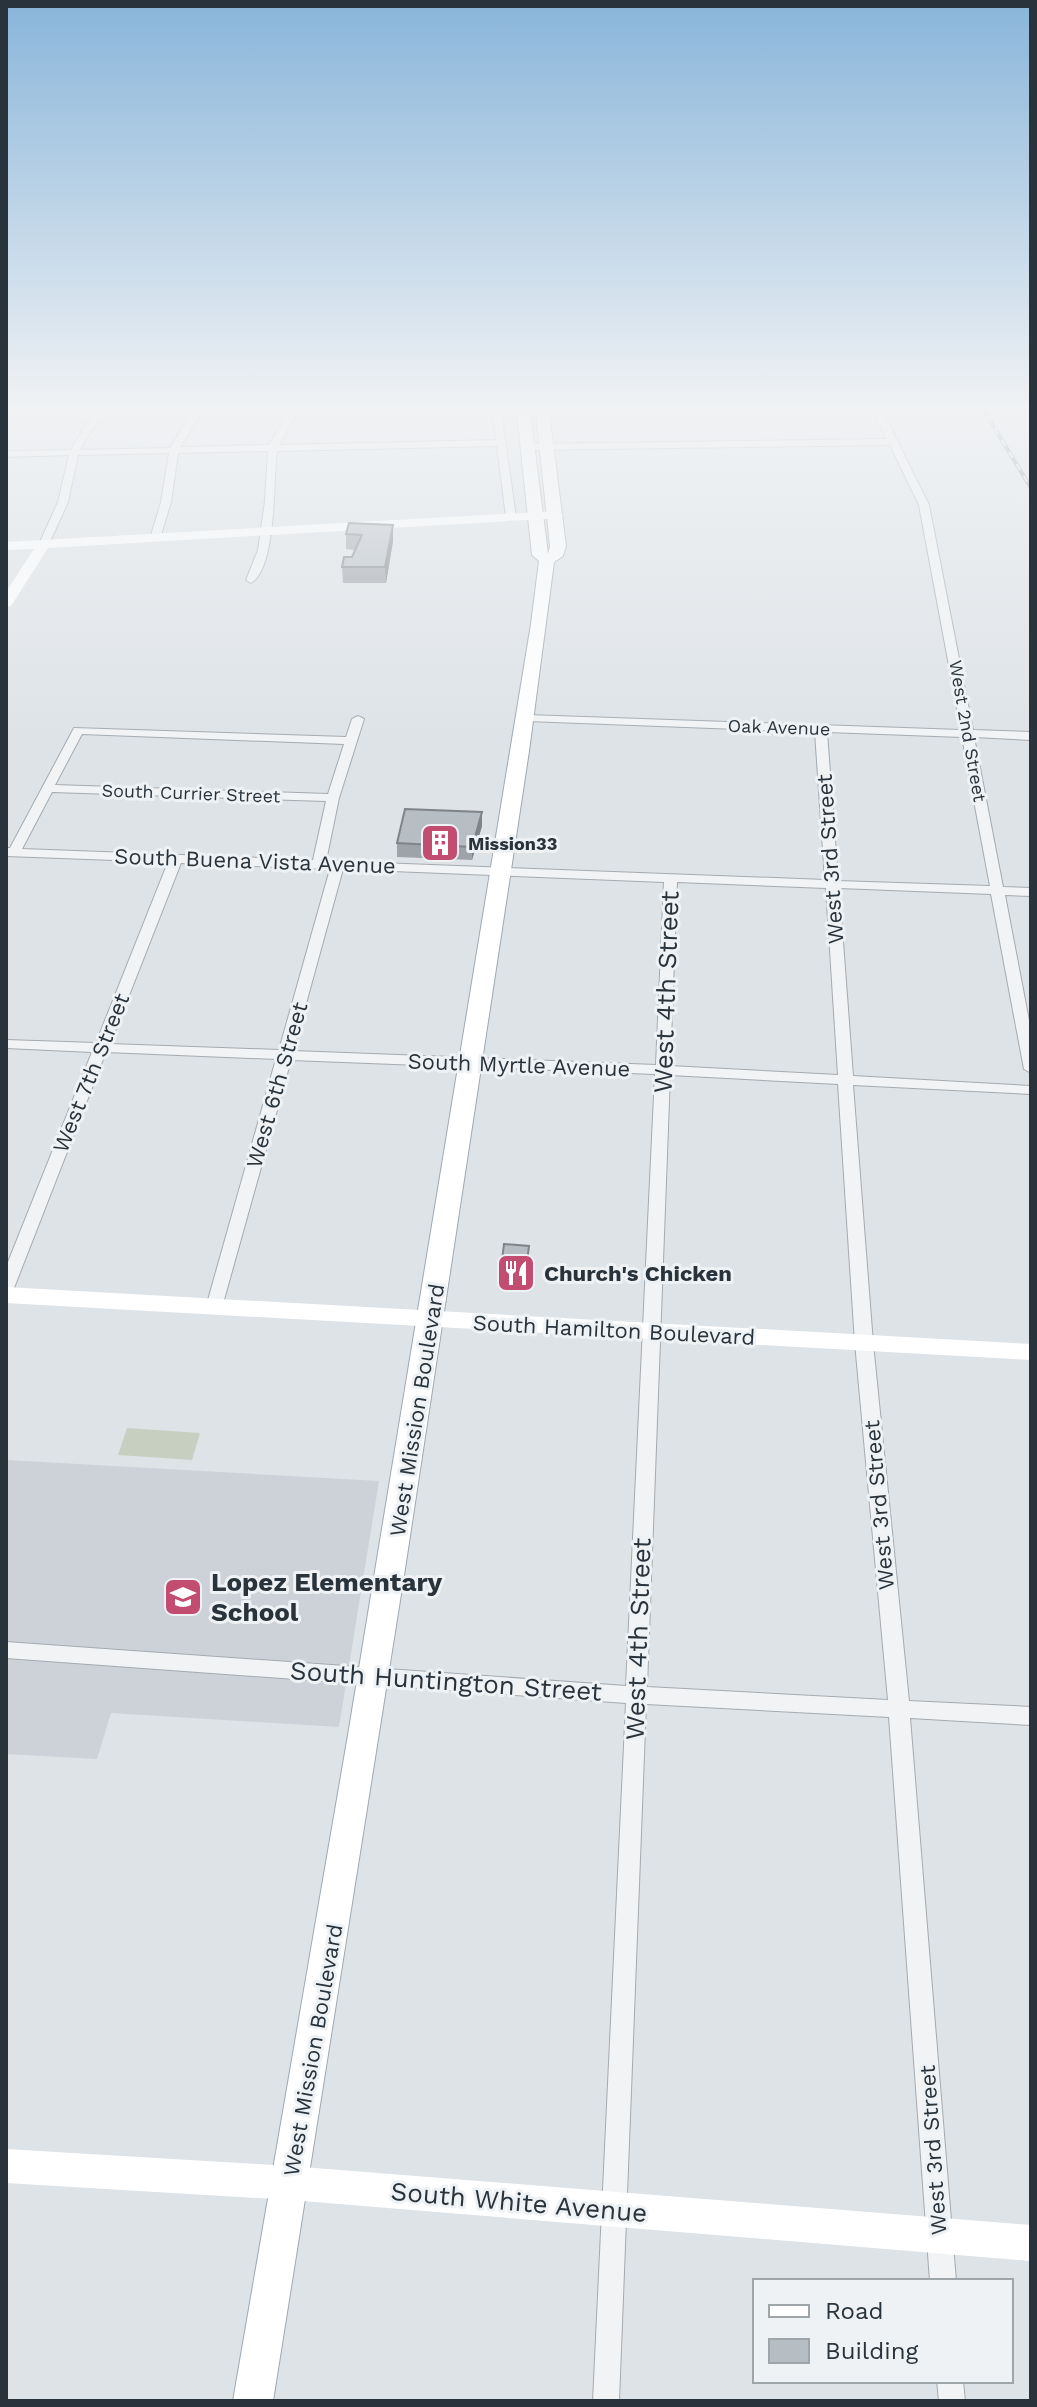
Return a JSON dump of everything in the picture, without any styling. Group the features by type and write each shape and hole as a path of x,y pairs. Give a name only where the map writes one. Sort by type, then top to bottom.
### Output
{"main road":[{"name":"West Mission Boulevard","path":"536,516 540,555 547,560"},
{"name":"West Mission Boulevard","path":"547,560 555,556 558,546 556,516"},
{"name":"West Mission Boulevard","path":"253,2401 375,1675 469,1064 527,718 547,560"}],"street":[{"path":"6,603 13,581 44,544 57,516"},
{"path":"156,535 162,516"},
{"path":"251,580 263,550 266,516"},
{"path":"6,546 156,535 528,516"},
{"name":"West 2nd Street","path":"926,516 970,734 996,891 1031,1069"},
{"name":"Oak Avenue","path":"527,718 1031,736"},
{"path":"319,863 333,798 358,719"},
{"name":"West 3rd Street","path":"821,728 864,1343 899,1708 943,2279"},
{"path":"10,852 50,788 78,730 351,741"},
{"name":"South Currier Street","path":"50,788 333,798"},
{"name":"South Buena Vista Avenue","path":"10,852 1031,892"},
{"name":"West 7th Street","path":"6,1288 176,858"},
{"name":"West 6th Street","path":"214,1307 338,864"},
{"name":"West 4th Street","path":"606,2401 671,877"},
{"name":"South Myrtle Avenue","path":"6,1044 662,1070 1031,1090"},
{"name":"South Hamilton Boulevard","path":"6,1295 1031,1352"},
{"name":"South Huntington Street","path":"6,1650 636,1695 1031,1716"},
{"name":"South White Avenue","path":"6,2166 290,2183 1031,2243"}],"shaded area":[{"name":"Lopez Elementary School","path":"6,1460 379,1481 339,1727 111,1713 97,1759 6,1754"}],"green space":[{"path":"127,1428 200,1433 192,1460 118,1455"}],"building":[{"path":"349,523 393,525 385,567 342,567 344,557 352,557 362,535 346,534"},
{"path":"405,809 482,812 472,847 397,843"},
{"path":"504,1244 529,1246 527,1262 502,1260"}],"place":[{"name":"Mission33","path":"440,843"},
{"name":"Church's Chicken","path":"516,1273"},
{"name":"Lopez Elementary School","path":"183,1597"}]}
